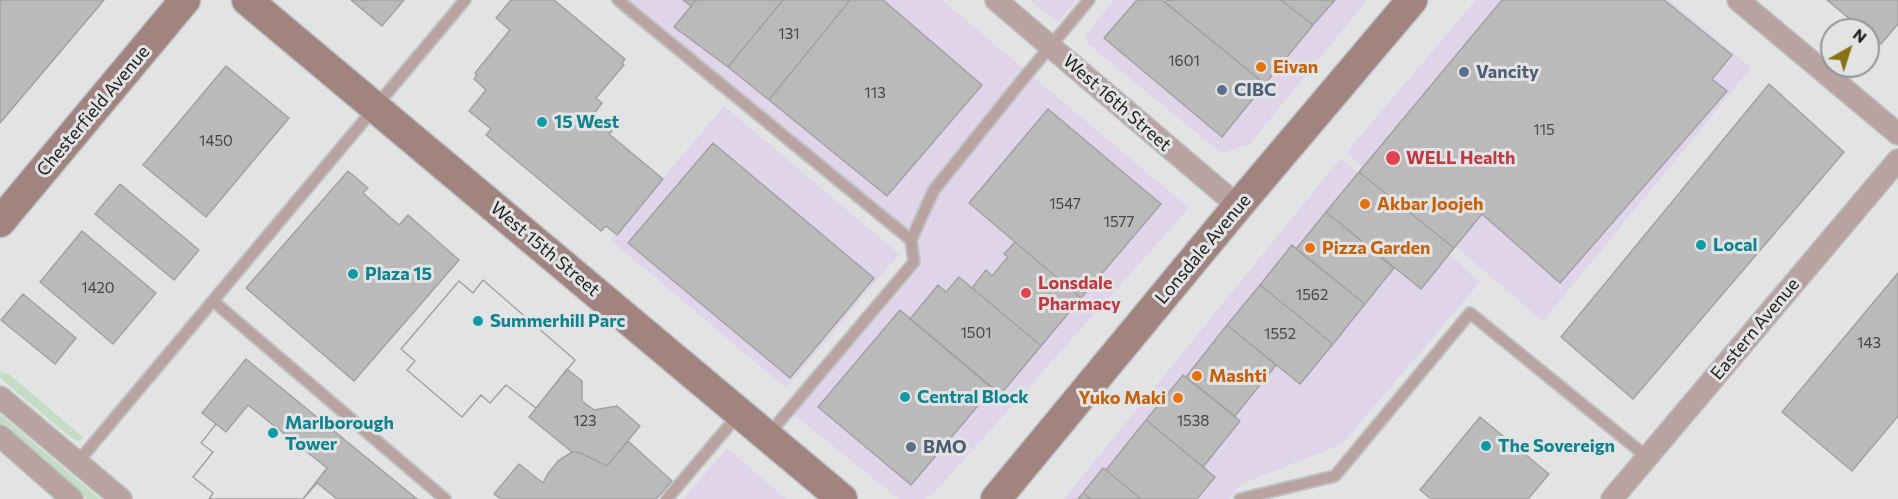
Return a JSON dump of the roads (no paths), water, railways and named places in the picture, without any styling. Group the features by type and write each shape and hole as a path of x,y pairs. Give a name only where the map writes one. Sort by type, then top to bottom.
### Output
{"street":[{"name":"Chesterfield Avenue","path":"0,222 185,0"},
{"name":"West 15th Street","path":"247,0 842,499"},
{"name":"West 16th Street","path":"996,0 1238,206"},
{"name":"Lonsdale Avenue","path":"996,499 1412,0"},
{"path":"1738,0 1898,134"},
{"name":"Eastern Avenue","path":"1612,499 1898,160"},
{"path":"0,398 121,499"},
{"path":"0,436 72,499"}],"lane":[{"path":"76,463 465,0"},
{"path":"618,0 911,240"},
{"path":"767,436 914,262 911,240 934,190 1089,0"},
{"path":"213,301 445,499"},
{"path":"1240,499 1335,476 1470,314 1647,457"},
{"path":"667,499 740,412"}],"place":[{"name":"Eivan","path":"1261,67"},
{"name":"Vancity","path":"1464,72"},
{"name":"CIBC","path":"1222,90"},
{"name":"15 West","path":"542,122"},
{"name":"WELL Health","path":"1393,158"},
{"name":"Akbar Joojeh","path":"1365,204"},
{"name":"Local","path":"1701,245"},
{"name":"Pizza Garden","path":"1310,248"},
{"name":"Plaza 15","path":"353,274"},
{"name":"Lonsdale Pharmacy","path":"1026,293"},
{"name":"Summerhill Parc","path":"478,321"},
{"name":"Mashti","path":"1197,376"},
{"name":"Central Block","path":"905,397"},
{"name":"Yuko Maki","path":"1178,398"},
{"name":"Marlborough Tower","path":"273,433"},
{"name":"The Sovereign","path":"1486,446"},
{"name":"BMO","path":"911,447"}]}
